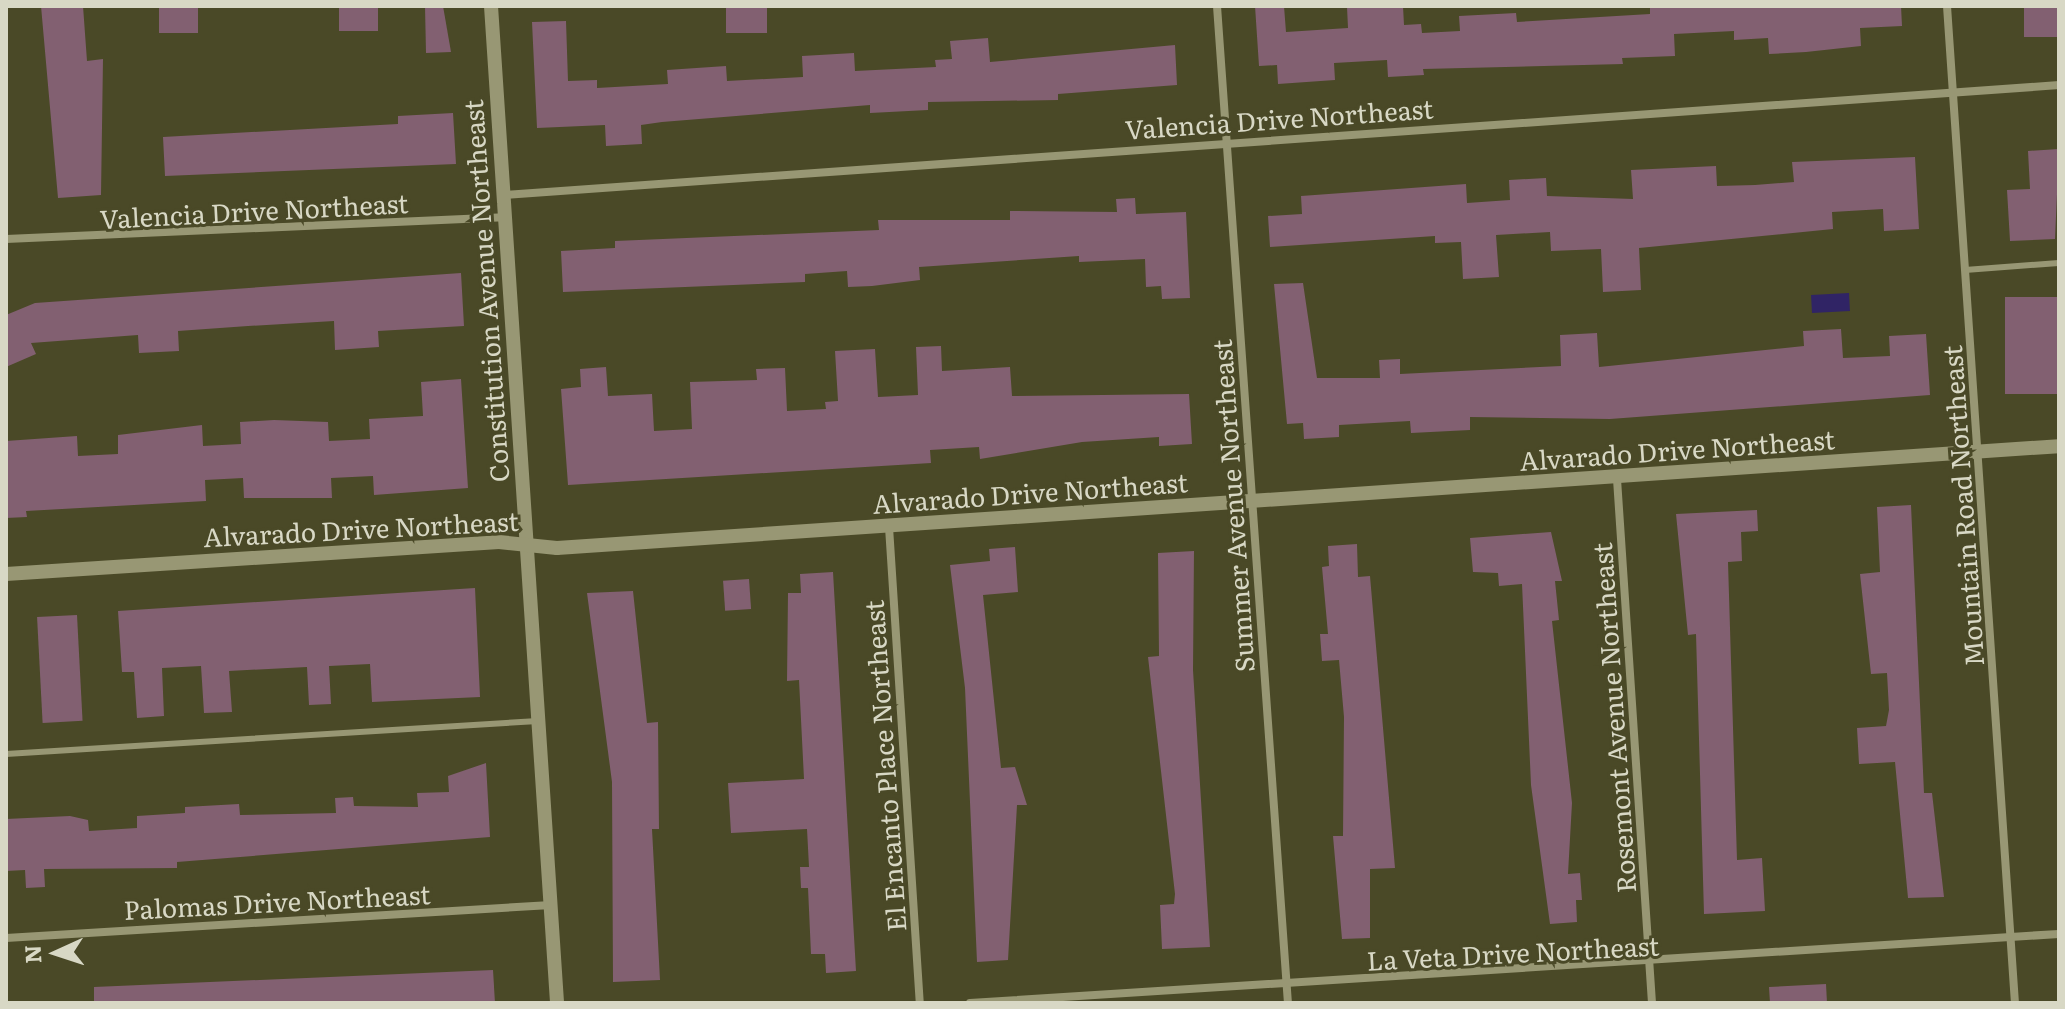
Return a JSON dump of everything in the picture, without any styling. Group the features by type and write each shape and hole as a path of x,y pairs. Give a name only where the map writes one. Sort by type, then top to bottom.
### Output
{"street":[{"name":"Constitution Avenue Northeast","path":"491,6 557,1003"},
{"name":"Summer Avenue Northeast","path":"1217,6 1288,1003"},
{"name":"Mountain Road Northeast","path":"1947,6 2015,1003"},
{"name":"Valencia Drive Northeast","path":"503,195 1226,141 2059,85"},
{"name":"Valencia Drive Northeast","path":"6,239 504,217"},
{"name":"Alvarado Drive Northeast","path":"6,574 526,542 557,548 889,527 1252,499 1617,479 2059,446"},
{"name":"Rosemont Avenue Northeast","path":"1617,479 1652,1003"},
{"name":"El Encanto Place Northeast","path":"889,527 920,1003"},
{"name":"Palomas Drive Northeast","path":"6,938 551,905"},
{"name":"La Veta Drive Northeast","path":"970,1003 1650,965 2059,934"}],"lane":[{"path":"1965,270 2059,263"},
{"path":"6,754 538,721"}],"shaded area":[{"path":"1849,293 1850,311 1812,313 1811,295"}],"building":[{"path":"41,6 83,6 87,61 103,59 101,195 58,198"},
{"path":"159,6 198,6 198,33 159,33"},
{"path":"339,6 378,6 378,31 339,31"},
{"path":"425,6 443,6 451,52 426,53"},
{"path":"726,6 767,6 767,33 726,33"},
{"path":"1255,6 1284,6 1286,32 1348,28 1347,7 1363,6 1403,6 1404,25 1421,24 1422,33 1460,31 1459,16 1516,13 1517,22 1650,14 1650,6 1901,6 1902,26 1860,28 1861,46 1806,52 1769,54 1768,38 1734,40 1734,31 1674,34 1675,56 1622,58 1623,64 1423,69 1424,75 1388,77 1387,60 1334,63 1335,80 1278,84 1277,65 1259,66"},
{"path":"2024,6 2058,6 2058,37 2024,37"},
{"path":"566,21 568,81 597,80 597,88 668,84 667,70 726,66 727,81 803,77 802,56 854,53 855,71 936,67 935,60 952,59 950,41 988,38 990,62 1175,45 1177,85 1058,94 1058,100 928,102 928,110 870,113 870,105 662,122 641,125 642,144 606,146 605,125 537,128 532,22"},
{"path":"453,113 456,164 165,176 163,137 398,124 398,116"},
{"path":"2059,149 2055,239 2010,241 2007,190 2030,189 2028,151"},
{"path":"1915,157 1919,229 1884,231 1883,209 1832,212 1833,229 1639,248 1641,290 1603,292 1601,249 1551,251 1550,232 1496,235 1499,277 1463,279 1461,242 1435,243 1435,236 1270,247 1268,216 1302,214 1301,196 1466,184 1467,203 1510,200 1509,180 1546,178 1547,196 1633,199 1631,170 1716,166 1717,186 1755,185 1794,182 1792,162"},
{"path":"1135,198 1136,214 1186,212 1190,298 1162,299 1161,286 1146,287 1145,259 1079,262 1079,256 919,267 920,280 872,286 848,287 847,271 805,274 805,282 563,292 561,251 615,248 615,241 879,230 878,220 1010,220 1010,211 1117,212 1116,199"},
{"path":"461,273 464,326 378,331 379,347 335,350 334,321 178,331 179,351 139,353 138,335 31,343 36,354 6,367 6,315 35,303"},
{"path":"1303,283 1317,378 1380,378 1379,360 1400,359 1400,374 1561,366 1560,335 1597,333 1599,367 1804,346 1803,331 1841,329 1843,358 1890,356 1889,336 1926,334 1930,395 1610,419 1470,417 1470,430 1411,433 1410,421 1339,425 1339,437 1304,439 1303,423 1287,424 1274,284"},
{"path":"2005,297 2059,297 2059,394 2005,394"},
{"path":"941,346 942,371 1010,367 1012,396 1189,394 1192,444 1159,446 1159,437 1082,442 980,459 979,447 930,450 931,463 568,485 561,389 581,387 580,369 606,367 608,396 652,394 654,431 692,429 690,382 757,380 756,369 785,368 787,411 826,409 825,402 838,401 835,351 875,349 878,397 918,395 916,347"},
{"path":"461,379 468,488 374,495 373,476 331,478 332,498 244,498 243,478 205,480 206,501 26,511 27,517 6,518 6,441 77,436 78,456 118,454 118,435 202,425 203,446 241,444 240,422 274,420 328,422 329,441 370,439 369,419 423,416 421,382"},
{"path":"1911,505 1924,793 1932,793 1944,897 1908,898 1895,762 1859,764 1857,728 1886,726 1889,710 1887,673 1871,674 1860,574 1880,572 1877,507"},
{"path":"1757,510 1758,531 1741,532 1742,561 1728,562 1737,860 1762,858 1765,911 1704,914 1696,634 1688,635 1676,514"},
{"path":"1551,532 1562,581 1555,581 1559,620 1552,621 1572,803 1568,874 1580,873 1582,900 1576,900 1577,922 1550,924 1531,785 1522,584 1499,586 1498,573 1473,572 1470,538"},
{"path":"1357,544 1358,577 1370,576 1395,868 1370,869 1370,938 1342,939 1333,836 1343,836 1344,717 1339,660 1322,661 1320,634 1328,634 1322,567 1329,566 1328,546"},
{"path":"1015,547 1018,592 983,595 1001,768 1015,767 1027,805 1017,805 1008,960 977,962 965,688 950,565 990,561 989,549"},
{"path":"1194,551 1193,670 1210,947 1162,949 1160,905 1174,904 1175,894 1148,657 1159,656 1158,553"},
{"path":"833,572 856,971 826,973 825,954 811,954 808,888 801,888 800,867 809,867 807,829 731,833 728,783 804,779 799,680 787,681 788,593 801,593 800,574"},
{"path":"749,579 751,609 725,611 723,581"},
{"path":"475,588 480,697 372,702 370,664 329,666 331,704 309,705 307,667 229,671 232,712 204,713 201,666 162,668 164,716 137,718 134,672 122,672 118,611"},
{"path":"633,591 647,723 658,722 659,829 652,829 660,980 613,982 612,782 587,593"},
{"path":"77,615 83,721 43,723 37,617"},
{"path":"486,763 490,837 177,862 177,868 44,869 45,887 26,888 25,870 6,871 6,819 70,816 88,820 89,831 137,828 137,816 185,813 185,807 239,804 240,815 336,813 335,798 353,797 354,806 418,807 417,793 449,792 448,776"},
{"path":"493,970 495,1003 94,1003 94,987"},
{"path":"1826,984 1827,1003 1770,1003 1769,987"}]}
